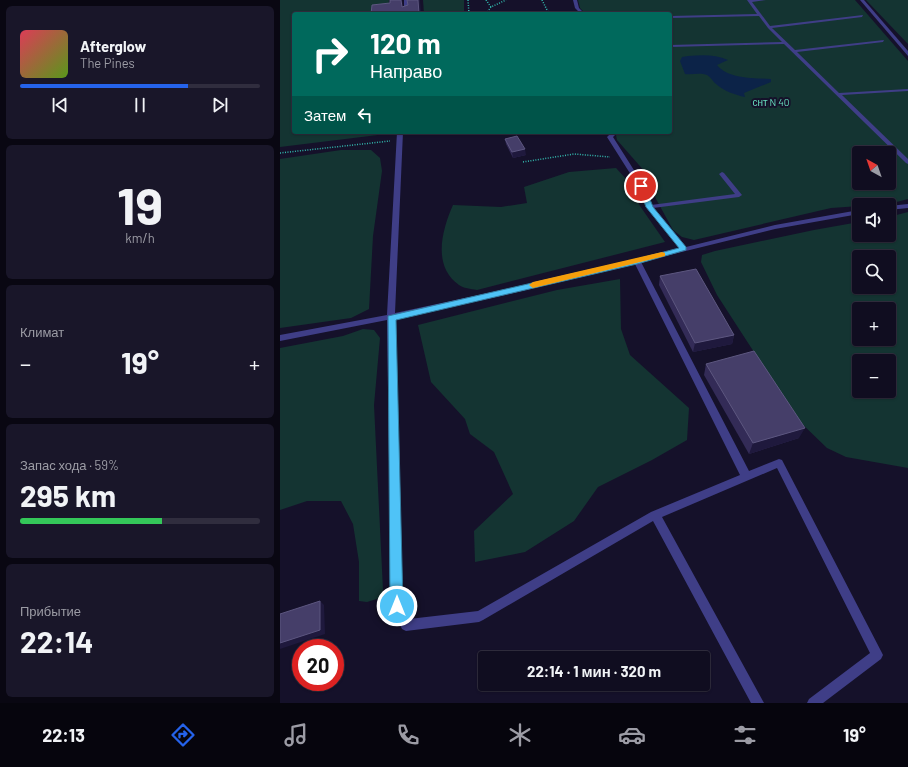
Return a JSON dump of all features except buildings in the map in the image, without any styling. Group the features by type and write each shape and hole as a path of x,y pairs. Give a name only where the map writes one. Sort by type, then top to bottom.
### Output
{"street":[{"path":"862,0 908,54"}],"lane":[{"path":"406,0 406,12"},
{"path":"575,0 577,8 581,12"},
{"path":"764,0 749,1 758,15 785,43 795,51 908,162"},
{"path":"672,17 758,15"},
{"path":"770,27 862,16"},
{"path":"795,51 882,41"},
{"path":"672,46 785,43"},
{"path":"839,94 908,90"},
{"path":"613,134 610,137 641,186 649,207 684,249"},
{"path":"399,136 391,318 397,606 406,625 479,616 655,515 779,463 877,655 813,703"},
{"path":"649,207 739,195 722,174"},
{"path":"896,207 908,206"},
{"path":"280,338 391,318 684,249 829,216 852,213"},
{"path":"637,261 746,476"},
{"path":"655,515 758,703"}],"path":[{"path":"468,0 470,12"},
{"path":"486,0 491,6"},
{"path":"487,12 491,6 506,0"},
{"path":"542,0 547,12"},
{"path":"280,153 399,136"},
{"path":"523,162 574,154 623,158"}],"green space":[{"path":"280,0 389,0 388,10 367,12 292,12 292,134 386,134 280,147"},
{"path":"423,0 464,0 464,12 424,12"},
{"name":"снт N 40","path":"578,0 855,0 908,61 908,199 896,202 896,198 852,198 852,207 831,208 694,240 682,237 673,230 656,199 646,173 617,140 616,135 672,134 672,12 584,12 580,8"},
{"path":"866,0 908,0 908,44"},
{"path":"341,150 371,150 380,158 382,171 373,236 369,309 351,318 280,328 280,159"},
{"path":"616,168 628,181 640,206 665,242 477,290 459,285 445,268 442,258 443,236 453,205 501,207 527,203 524,187 569,172"},
{"path":"908,212 908,468 846,457 827,448 798,420 717,295 701,262 702,255 715,251 852,223 852,242 896,242 896,215"},
{"path":"620,279 621,329 630,355 689,408 687,440 652,460 598,487 574,521 525,552 475,562 474,531 513,494 494,452 470,434 465,419 431,382 418,325 557,290"},
{"path":"363,329 374,330 380,338 374,405 383,590 380,598 367,602 359,601 359,562 353,524 341,501 307,501 280,510 280,348 343,336"}],"water":[{"path":"708,55 723,58 728,60 717,65 728,73 749,78 771,79 771,82 744,93 745,97 737,95 726,91 707,75 685,74 680,61 682,57"}],"slow traffic":[{"path":"533,285 662,254"}],"route":[{"path":"397,606 391,318 684,249 649,207 641,186"}]}
